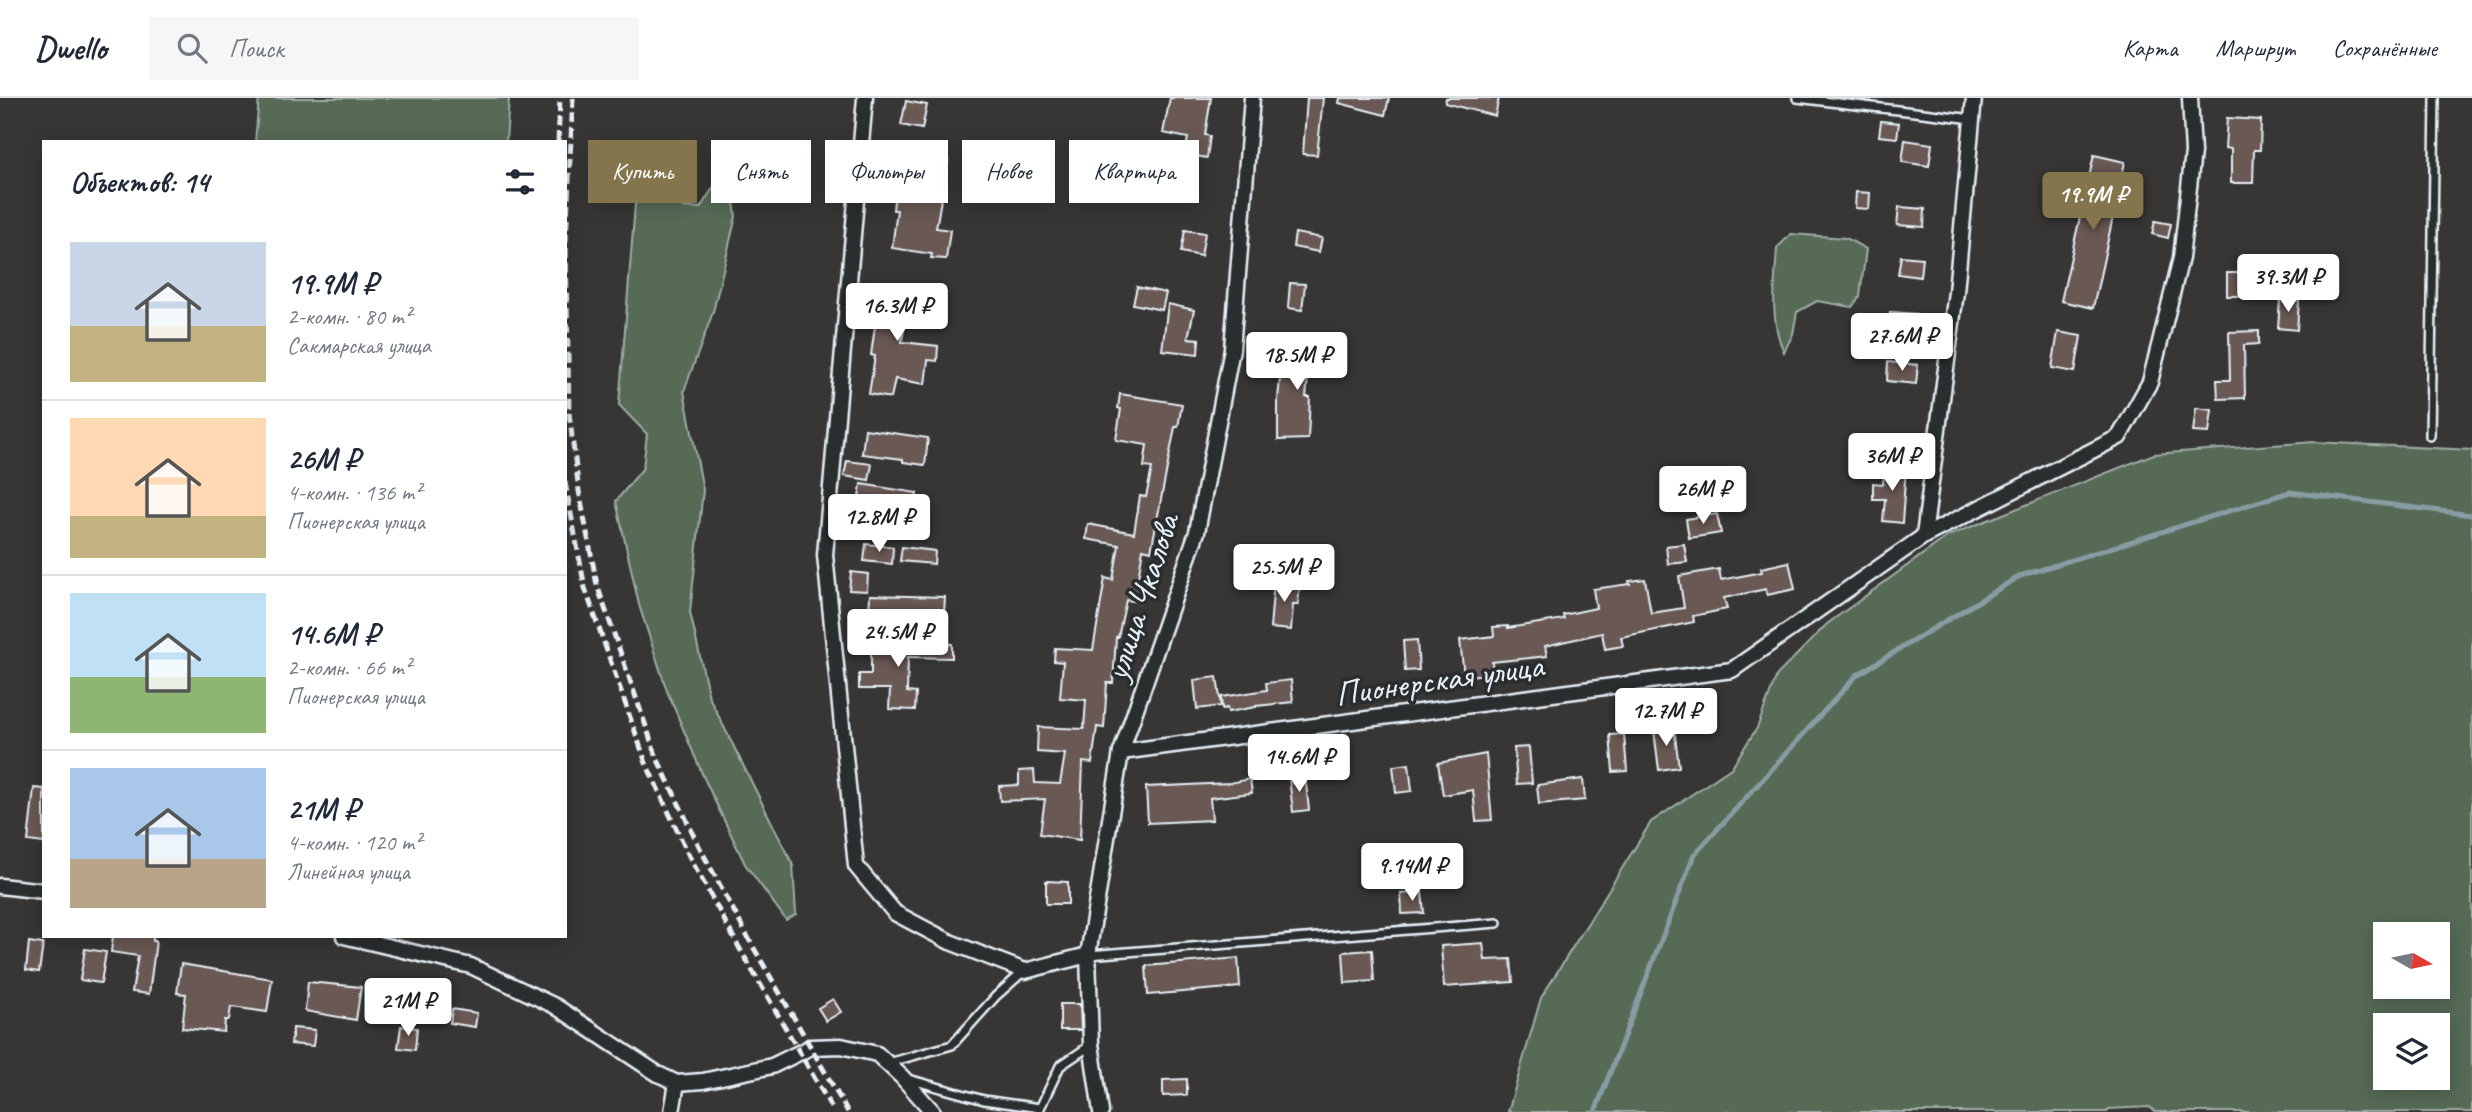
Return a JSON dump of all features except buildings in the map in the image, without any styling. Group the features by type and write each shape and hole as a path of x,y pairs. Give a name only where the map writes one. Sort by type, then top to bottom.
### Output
{"street":[{"path":"865,98 825,555 856,866 895,913 950,942 1025,971 1088,955"},
{"name":"улица Чкалова","path":"1101,1112 1091,1044 1088,955 1121,752 1197,532 1232,349 1252,98"},
{"path":"1924,536 1956,292 1974,98"},
{"name":"Пионерская улица","path":"1121,752 1732,670 1924,536 2119,437 2150,382 2181,258 2193,152 2190,98"},
{"path":"0,886 42,891"},
{"path":"352,938 471,966 555,1006 658,1074 677,1083 703,1081 772,1066 811,1047 841,1046 877,1054 933,1112"},
{"path":"672,1112 677,1083"}],"lane":[{"path":"1797,98 1973,120"},
{"path":"2430,436 2435,98"},
{"path":"1088,955 1497,923"},
{"path":"888,1063 953,1045 996,996 1025,971"},
{"path":"902,1077 984,1100 1040,1110 1060,1066 1091,1044"}],"green space":[{"path":"259,98 509,98 506,140 255,140"},
{"path":"711,191 711,203 734,203 736,216 713,312 684,391 703,490 690,612 709,697 793,865 796,914 786,920 745,864 704,778 667,691 639,605 616,501 643,468 647,434 619,405 635,203 682,203 683,207 700,208"},
{"path":"1791,234 1846,238 1866,249 1860,296 1852,307 1817,301 1797,312 1793,334 1784,352 1776,327 1775,274 1777,248"},
{"path":"2314,442 2472,450 2472,1112 2155,1112 2150,1107 2109,1109 2107,1112 1508,1112 1541,998 1651,822 1731,768 1757,728 1777,675 1827,624 1948,536 2154,454"}],"waterway":[{"path":"1595,1112 1694,855 1857,675 2020,576 2290,492 2472,515"}],"railway":[{"path":"558,140 560,98"},
{"path":"567,221 573,98"},
{"path":"567,298 569,413 579,491 597,585 657,758 701,850 751,943 848,1112"},
{"path":"567,493 585,588 646,763 689,856 834,1112"}]}
